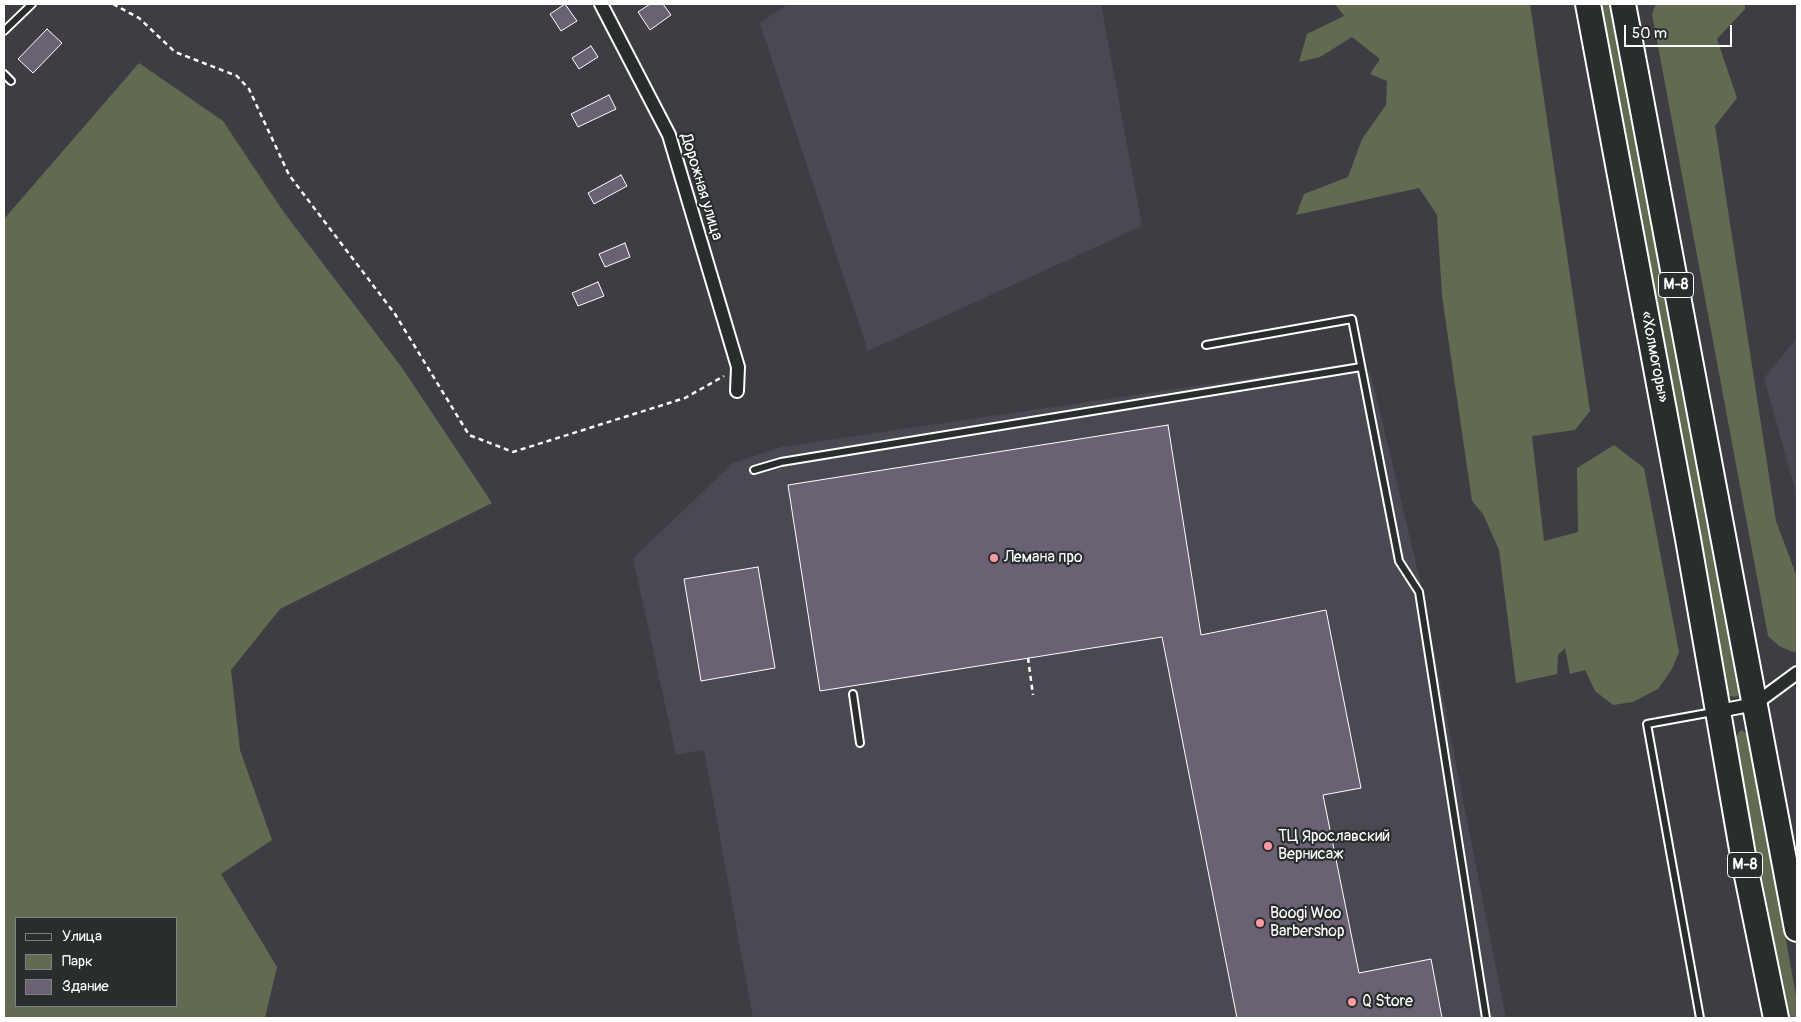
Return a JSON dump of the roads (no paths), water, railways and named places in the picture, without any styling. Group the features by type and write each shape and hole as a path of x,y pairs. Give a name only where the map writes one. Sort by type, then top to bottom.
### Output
{"highway":[{"name":"«Холмогоры»","path":"1588,4 1719,711"},
{"name":"М-8","path":"1623,4 1797,929"},
{"name":"М-8","path":"1719,711 1744,861 1776,1018"}],"street":[{"name":"Дорожная улица","path":"601,4 669,135 738,368 738,391"},
{"path":"1719,711 1755,704 1797,673"}],"lane":[{"path":"4,31 32,4"},
{"path":"4,74 11,81"},
{"path":"1206,345 1352,319 1399,561 1419,592 1486,1018"},
{"path":"754,470 780,462 1361,367"},
{"path":"853,694 860,743"},
{"path":"1700,1018 1647,724 1719,711"}],"place":[{"name":"Лемана про","path":"994,558"},
{"name":"ТЦ Ярославский Вернисаж","path":"1268,846"},
{"name":"Boogi Woo Barbershop","path":"1260,923"},
{"name":"Q Store","path":"1352,1002"}]}
